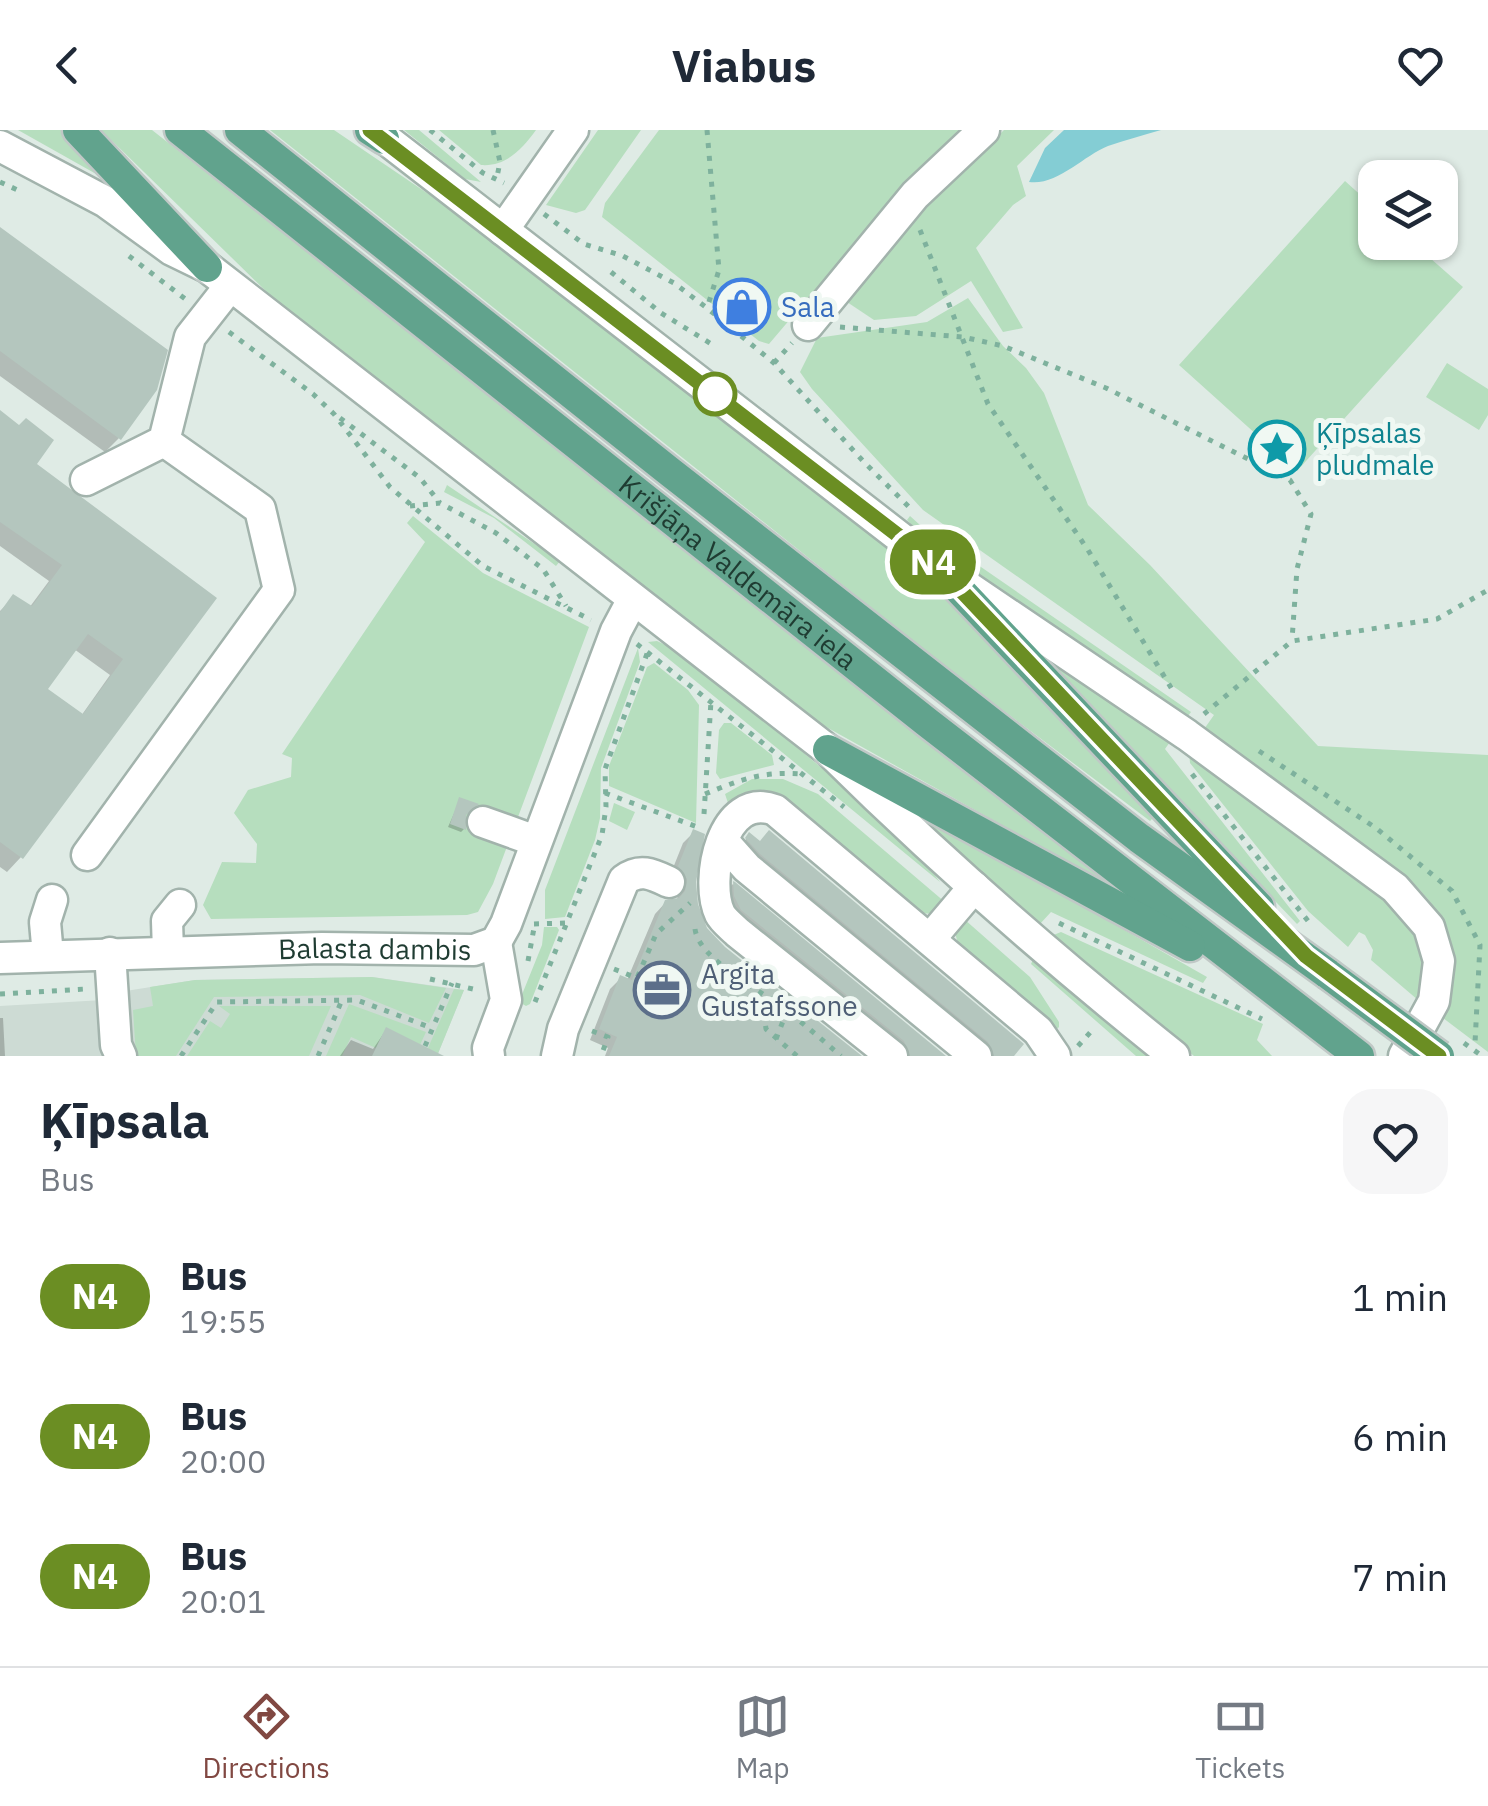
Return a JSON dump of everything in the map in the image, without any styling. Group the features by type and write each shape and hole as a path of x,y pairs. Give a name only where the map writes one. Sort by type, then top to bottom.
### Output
{"main road":[{"path":"78,130 219,277"},
{"name":"Krišjāņa Valdemāra iela","path":"180,130 928,723 1359,1056"},
{"name":"Krišjāņa Valdemāra iela","path":"240,130 1139,838 1317,965"},
{"path":"938,566 1317,965 1439,1056"},
{"path":"828,750 1272,991"}],"street":[{"path":"503,230 574,130"},
{"path":"808,325 916,195 984,130"},
{"path":"376,133 938,566 1235,769 1395,888 1416,908 1436,942 1438,985 1429,1013 1404,1056"},
{"path":"0,146 106,202 172,250 219,277 828,750 974,887 1174,1056"},
{"path":"86,480 164,441 190,337 206,315 219,277"},
{"path":"88,855 278,590 260,510 164,441"},
{"name":"Balasta dambis","path":"0,958 48,956 97,962 168,952 474,950 496,942 616,631 633,599"},
{"path":"713,837 738,813 762,805 775,810 1038,1031 1056,1054"},
{"path":"483,822 536,841"},
{"path":"713,837 720,914 737,932 892,1056"},
{"path":"713,837 976,1056"},
{"path":"558,1056 563,1029 624,880 634,873 648,872 680,892"},
{"path":"930,940 974,887"},
{"path":"48,956 46,922 52,900"},
{"path":"168,952 167,921 180,905"},
{"path":"489,1056 488,1048 506,1000 496,942"},
{"path":"97,962 98,1056"},
{"path":"97,962 121,1056"}],"path":[{"path":"430,130 483,174 496,177 584,244 623,256 674,283 707,308 774,363 862,461 922,519"},
{"path":"493,130 500,162 496,177"},
{"path":"706,130 719,270 707,308"},
{"path":"0,182 35,197"},
{"path":"921,237 988,404 1088,550 1175,694"},
{"path":"119,248 420,478 440,503 496,533 542,569 568,609"},
{"path":"611,272 661,313 713,345"},
{"path":"808,325 963,337 1003,346 1106,388 1290,480 1310,514 1297,569 1292,641"},
{"path":"334,414 390,487 483,566 616,631 648,651 848,810"},
{"path":"410,506 440,503"},
{"path":"1204,714 1292,641 1436,620 1488,590"},
{"path":"531,1012 602,835 604,769 648,651"},
{"path":"711,701 713,837"},
{"path":"605,793 695,827"},
{"path":"616,969 637,978 680,892"},
{"path":"1055,921 1269,1022"},
{"path":"504,988 516,987 526,970 535,936 533,924"},
{"path":"0,986 97,962"},
{"path":"426,970 442,972"},
{"path":"425,1046 452,982"},
{"path":"318,1056 342,1000"},
{"path":"181,1056 217,1002 357,1000 432,1028"},
{"path":"779,1005 765,1022 766,1030 797,1056"},
{"path":"776,1038 787,1011"},
{"path":"1056,1054 1095,1026"}],"shaded area":[{"path":"372,977 464,990 437,1056 0,1056 0,1006 103,1000 113,993 195,980"}],"green space":[{"path":"18,130 63,130 121,188"},
{"path":"101,130 152,130 1102,881 812,719 274,299"},
{"path":"270,130 334,130 477,227 942,590 1154,817 1150,821 951,671"},
{"path":"404,130 419,130 481,182 465,179"},
{"path":"439,130 536,130 506,160 481,165"},
{"path":"598,130 641,130 585,210 576,213 546,205"},
{"path":"659,130 961,130 898,192 769,344 759,341 602,217 605,203"},
{"path":"1004,130 1054,130 1017,166 1026,196 1013,205 976,248 1023,328 1003,332 971,281 916,316 874,320 847,302 874,260"},
{"path":"1345,181 1358,193 1358,260 1432,260 1463,287 1297,471 1179,365"},
{"path":"968,298 1044,393 1088,505 1150,565 1318,746 1488,755 1488,1052 1443,1018 1453,982 1452,946 1443,922 1421,891 1376,853 1202,732 1214,715 923,510 800,372 817,338 927,322"},
{"path":"1447,363 1488,389 1488,415 1479,430 1426,397"},
{"path":"447,485 560,561 556,566 494,518 444,492"},
{"path":"413,516 483,573 589,627 493,884 478,912 467,915 211,919 203,905 222,862 256,863 257,844 234,813 248,790 291,777 292,758 282,754 425,542 407,523"},
{"path":"910,516 1191,712 1185,720 924,538 907,520"},
{"path":"657,641 674,649 751,708 845,788 916,851 940,882 648,642"},
{"path":"638,648 640,662 601,768 600,818 595,840 565,917 545,919 545,890"},
{"path":"1036,651 1172,739 1165,749 1300,921 1297,924"},
{"path":"654,663 688,690 699,705 696,823 609,786 609,766 647,667"},
{"path":"724,723 731,723 772,755 774,765 720,779 716,773 719,730"},
{"path":"1189,751 1377,891 1401,915 1420,951 1418,1000 1371,960 1373,950 1365,935 1359,932 1348,947 1308,911 1190,763"},
{"path":"752,779 783,779 818,794 946,903 936,914 917,913 754,793 728,803 725,794"},
{"path":"614,803 635,812 627,830 609,821"},
{"path":"903,804 1207,977 1203,983 1051,912 1039,925"},
{"path":"964,919 1030,977 1059,1022 1055,1031 959,947 955,933"},
{"path":"544,927 559,930 526,1006 519,1002 542,945"},
{"path":"1061,932 1263,1024 1257,1040 1272,1056 1194,1056 1051,936"},
{"path":"1035,955 1154,1056 1136,1056 1031,964"},
{"path":"372,977 446,988 429,1023 360,995 214,997 176,1056 136,1056 133,1010 153,1006 150,987 195,980"},
{"path":"454,989 464,990 437,1056 428,1048"},
{"path":"349,1004 426,1032 420,1045 376,1048 351,1037 342,1056 326,1056"},
{"path":"219,1006 331,1006 309,1056 187,1056 210,1021 221,1028 230,1014"}],"water":[{"path":"1064,130 1161,130 1108,146 1050,179 1029,182 1045,148"}],"building":[{"path":"0,227 168,350 157,390 121,440 0,351"},
{"name":"Sala","path":"741,291 758,305 744,323 726,309"},
{"path":"0,410 19,425 26,418 54,440 37,464 217,598 23,859 0,842 0,612 13,594 32,606 62,565 0,522","holes":["88,634 123,659 83,714 48,689"]},
{"path":"459,797 479,804 466,815 466,830 450,824"},
{"path":"693,829 705,834 696,882 698,904 707,928 725,947 862,1056 609,1056 617,1037 599,1029 620,975 632,980 665,900 679,898 685,891 687,879 678,866"},
{"path":"769,830 1024,1044 1014,1056 994,1056 988,1042 745,838 749,832 760,841"},
{"path":"733,881 946,1056 910,1056 904,1041 741,910 734,896"},
{"path":"386,1027 444,1056 372,1056"}],"bus line":[{"name":"N4","path":"370,130 938,566 1306,956 1439,1056"}],"place":[{"name":"Sala","path":"742,307"},
{"name":"Ķīpsalas pludmale","path":"1277,449"},
{"name":"Argita Gustafssone","path":"662,990"}]}
